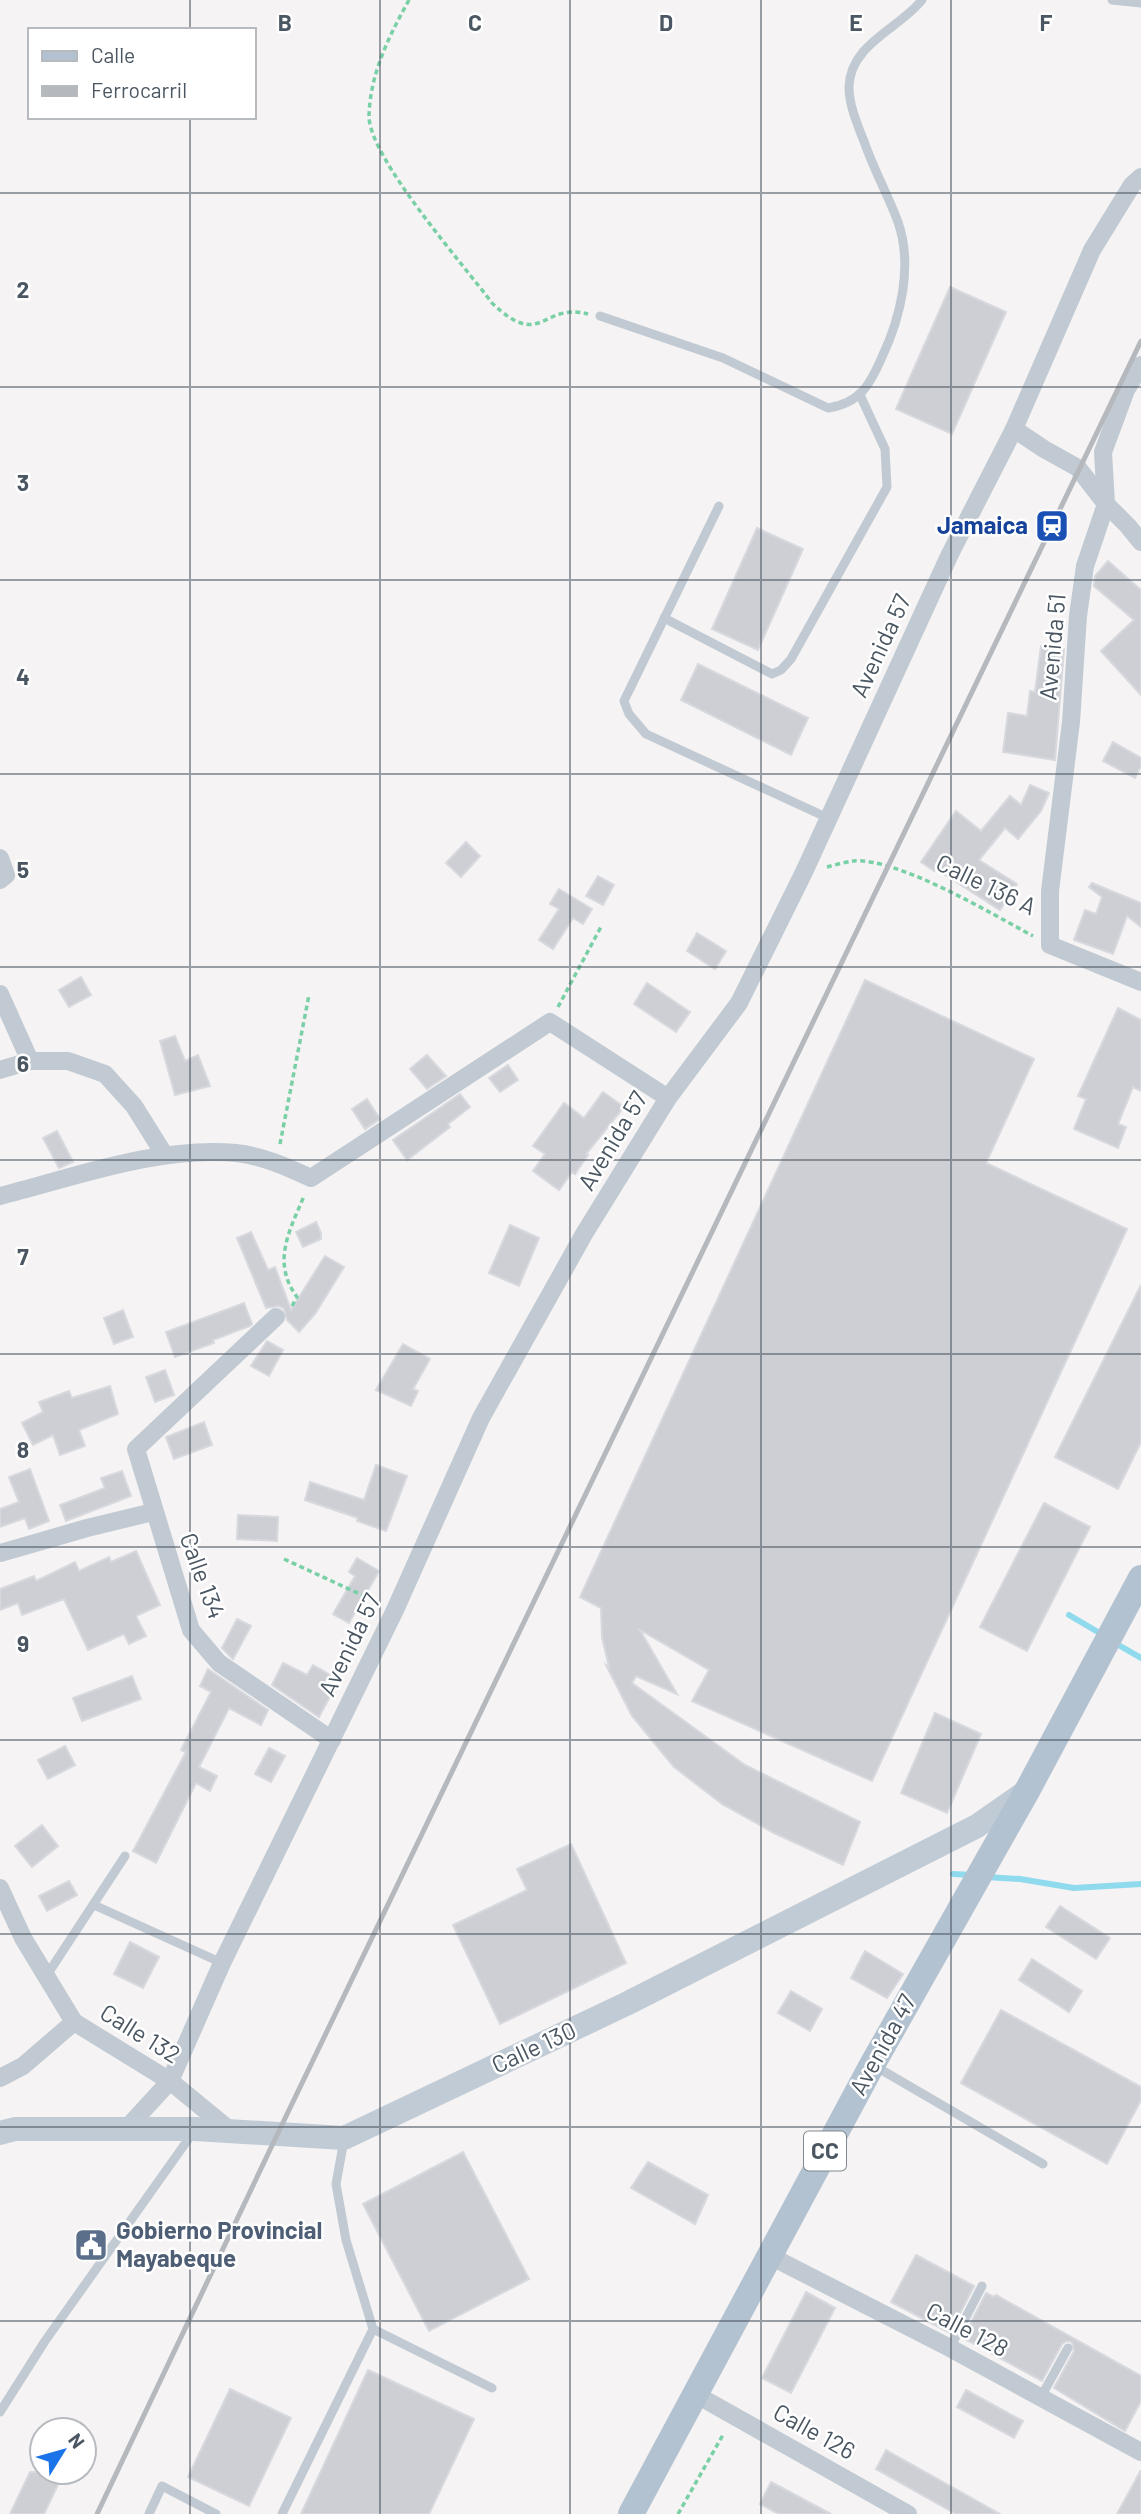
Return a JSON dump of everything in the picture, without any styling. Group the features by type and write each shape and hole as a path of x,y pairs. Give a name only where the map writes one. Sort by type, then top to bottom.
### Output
{"main road":[{"name":"Avenida 47","path":"631,2514 768,2255 1027,1791 1141,1578"},
{"name":"Calle 130","path":"5,2127 195,2129 344,2138 663,1986 977,1826 1027,1791"}],"street":[{"name":"Avenida 57","path":"125,2130 170,2081 222,1964 395,1610 481,1418 584,1234 668,1098 739,1003 804,872 950,554 1014,429 1092,250 1132,185 1141,177"},
{"name":"Avenida 51","path":"1050,945 1050,891 1071,722 1078,615 1085,566 1106,504 1103,452 1125,390 1141,365"},
{"path":"1014,429 1078,468 1141,542"},
{"path":"0,858 6,875 0,880"},
{"name":"Calle 136 A","path":"1050,945 1141,982"},
{"path":"0,994 30,1061"},
{"path":"0,1196 164,1154 236,1153 276,1162 311,1178 550,1022 668,1098"},
{"path":"0,1070 30,1061 68,1060 105,1074 134,1107 164,1154"},
{"name":"Calle 134","path":"276,1317 136,1449 191,1630 219,1663 332,1740"},
{"path":"0,1553 153,1512"},
{"name":"Calle 132","path":"0,1888 23,1938 74,2022 170,2081 234,2133"},
{"path":"0,2078 23,2066 74,2022"},
{"name":"Calle 128","path":"768,2255 950,2348 1141,2452"},
{"name":"Calle 126","path":"695,2394 908,2514"}],"lane":[{"path":"600,316 723,358 828,408 844,405 860,395 876,370 895,330 905,267 899,225 869,156 853,110 849,87 854,66 871,42 914,10 922,0"},
{"path":"1112,0 1141,3"},
{"path":"664,618 772,674 781,670 791,659 887,487 885,449 860,395"},
{"path":"719,506 624,701 629,714 646,734 828,818"},
{"path":"47,1975 125,1856"},
{"path":"94,1905 222,1964"},
{"path":"872,2065 1043,2164"},
{"path":"0,2412 45,2340 195,2129"},
{"path":"282,2514 373,2329 346,2240 336,2184 344,2138"},
{"path":"950,2348 982,2286"},
{"path":"373,2329 492,2388"},
{"path":"1041,2397 1068,2347"},
{"path":"149,2514 162,2486 216,2514"}],"path":[{"path":"409,0 374,75 369,118 375,142 395,177 492,303 509,318 523,325 536,325 566,312 577,311 600,316"},
{"name":"Calle 136 A","path":"804,872 855,861 888,865 966,900 1050,945"},
{"path":"550,1022 602,925"},
{"path":"276,1162 309,995"},
{"path":"276,1317 293,1305 297,1297 286,1276 284,1243 311,1178"},
{"path":"284,1559 395,1610"},
{"path":"678,2514 734,2416"}],"building":[{"path":"950,287 1006,312 952,434 896,409"},
{"path":"757,528 803,549 758,650 712,629"},
{"path":"1108,561 1141,590 1141,695 1101,651 1134,620 1094,586 1095,576"},
{"path":"1041,646 1064,649 1055,760 1003,752 1008,713 1027,716 1030,691 1035,692"},
{"path":"698,664 808,718 791,755 681,700"},
{"path":"1113,742 1141,758 1141,766 1135,778 1103,761"},
{"path":"1030,785 1049,793 1041,811 1018,839 1005,828 979,860 1017,884 1000,910 921,862 956,811 981,831 1010,796 1021,805"},
{"path":"466,842 480,856 461,877 446,863"},
{"path":"598,876 614,885 603,905 586,896"},
{"path":"1092,883 1141,903 1141,927 1127,916 1113,954 1074,940 1085,910 1096,914 1102,897 1089,887"},
{"path":"559,889 592,909 583,924 573,918 553,949 539,940 559,909 550,904"},
{"path":"697,933 726,951 715,969 687,951"},
{"path":"81,977 91,995 69,1007 59,990"},
{"path":"865,980 1034,1059 986,1163 1127,1229 872,1781 692,1701 709,1670 640,1630 677,1694 636,1676 632,1683 745,1765 860,1822 843,1865 774,1833 722,1804 674,1767 632,1716 606,1665 609,1667 602,1637 601,1608 580,1597"},
{"path":"647,983 690,1012 676,1032 634,1004"},
{"path":"1118,1008 1141,1020 1141,1091 1133,1087 1118,1124 1126,1127 1118,1148 1074,1129 1086,1099 1078,1096"},
{"path":"175,1036 185,1061 198,1055 210,1086 175,1095 160,1041"},
{"path":"427,1055 446,1076 427,1089 410,1069"},
{"path":"508,1065 518,1080 500,1092 489,1078"},
{"path":"603,1092 624,1107 586,1154 588,1155 575,1174 572,1172 559,1190 533,1171 545,1154 533,1146 564,1103 584,1118"},
{"path":"460,1094 470,1107 448,1124 450,1127 407,1160 393,1140"},
{"path":"367,1099 380,1119 365,1129 352,1109"},
{"path":"57,1131 73,1162 59,1168 43,1138"},
{"path":"316,1222 321,1239 303,1247 296,1232"},
{"path":"510,1225 539,1238 519,1286 489,1273"},
{"path":"251,1232 268,1270 275,1267 291,1310 325,1256 344,1267 315,1314 299,1332 287,1320 284,1309 279,1306 266,1308 237,1238"},
{"path":"1141,1285 1141,1442 1118,1489 1055,1457"},
{"path":"244,1303 252,1324 250,1326 175,1357 166,1332"},
{"path":"123,1310 133,1337 114,1344 104,1318"},
{"path":"267,1341 283,1350 269,1376 251,1366"},
{"path":"403,1344 430,1359 413,1389 418,1391 411,1406 376,1390"},
{"path":"165,1370 174,1395 155,1402 146,1377"},
{"path":"110,1386 118,1414 79,1430 85,1446 60,1455 53,1435 33,1445 22,1423 43,1412 39,1402 69,1391 72,1398"},
{"path":"204,1422 212,1445 174,1459 166,1437"},
{"path":"376,1465 407,1476 386,1531 357,1521 358,1518 305,1500 310,1482 364,1500"},
{"path":"30,1469 49,1521 29,1529 25,1518 0,1527 0,1509 19,1502 9,1477"},
{"path":"122,1471 131,1496 66,1521 60,1505 105,1488 101,1478"},
{"path":"1044,1503 1090,1527 1027,1651 980,1627"},
{"path":"238,1515 278,1517 277,1541 237,1539"},
{"path":"136,1551 160,1605 136,1616 146,1636 129,1644 124,1634 88,1650 64,1599 22,1615 18,1603 0,1610 0,1589 34,1576 36,1581 75,1562 79,1571 109,1557 111,1562"},
{"path":"357,1558 379,1571 349,1623 333,1614 355,1576 349,1572"},
{"path":"237,1619 251,1626 233,1659 222,1648"},
{"path":"283,1663 307,1675 313,1665 339,1680 319,1717 272,1685"},
{"path":"208,1669 268,1710 261,1725 229,1708 199,1767 217,1776 210,1791 196,1783 156,1863 133,1851 186,1752 181,1750 211,1692 200,1686"},
{"path":"132,1676 141,1699 82,1721 73,1698"},
{"path":"935,1713 981,1734 947,1813 901,1793"},
{"path":"65,1746 75,1765 48,1779 38,1760"},
{"path":"269,1748 285,1756 271,1782 255,1774"},
{"path":"42,1825 58,1846 32,1867 15,1846"},
{"path":"571,1844 626,1963 500,2024 453,1925 527,1890 517,1869"},
{"path":"69,1881 77,1895 47,1911 39,1896"},
{"path":"1060,1906 1110,1938 1096,1959 1046,1927"},
{"path":"130,1942 159,1957 143,1988 114,1974"},
{"path":"865,1951 903,1974 887,1998 851,1978"},
{"path":"1032,1959 1082,1991 1069,2012 1019,1980"},
{"path":"791,1991 822,2009 810,2031 778,2013"},
{"path":"1001,2010 1141,2087 1141,2100 1107,2164 961,2083"},
{"path":"463,2152 529,2279 429,2331 363,2204"},
{"path":"648,2162 708,2195 695,2224 631,2188"},
{"path":"916,2255 974,2286 951,2331 948,2332 891,2302"},
{"path":"806,2292 835,2308 791,2393 762,2378"},
{"path":"986,2293 994,2297 996,2295 1141,2376 1141,2401 1125,2431 1054,2388 1074,2351 1072,2342 1062,2344 1042,2381 963,2338"},
{"path":"368,2370 474,2419 429,2514 301,2514"},
{"path":"230,2389 291,2418 249,2506 188,2477"},
{"path":"966,2390 1023,2421 1014,2438 957,2407"},
{"path":"886,2450 1000,2514 956,2514 876,2469"},
{"path":"1141,2470 1141,2514 1117,2514"},
{"path":"28,2476 28,2486 57,2486 44,2514 10,2514"},
{"path":"771,2482 831,2514 779,2514 760,2504"}],"waterway":[{"path":"1069,1615 1103,1635"},
{"path":"1115,1643 1141,1658"},
{"path":"953,1874 972,1875"},
{"path":"986,1877 1020,1879 1074,1888 1141,1884"}],"railway":[{"path":"97,2514 1141,341"}],"place":[{"name":"Jamaica","path":"1052,526"},
{"name":"Gobierno Provincial Mayabeque","path":"91,2245"}]}
